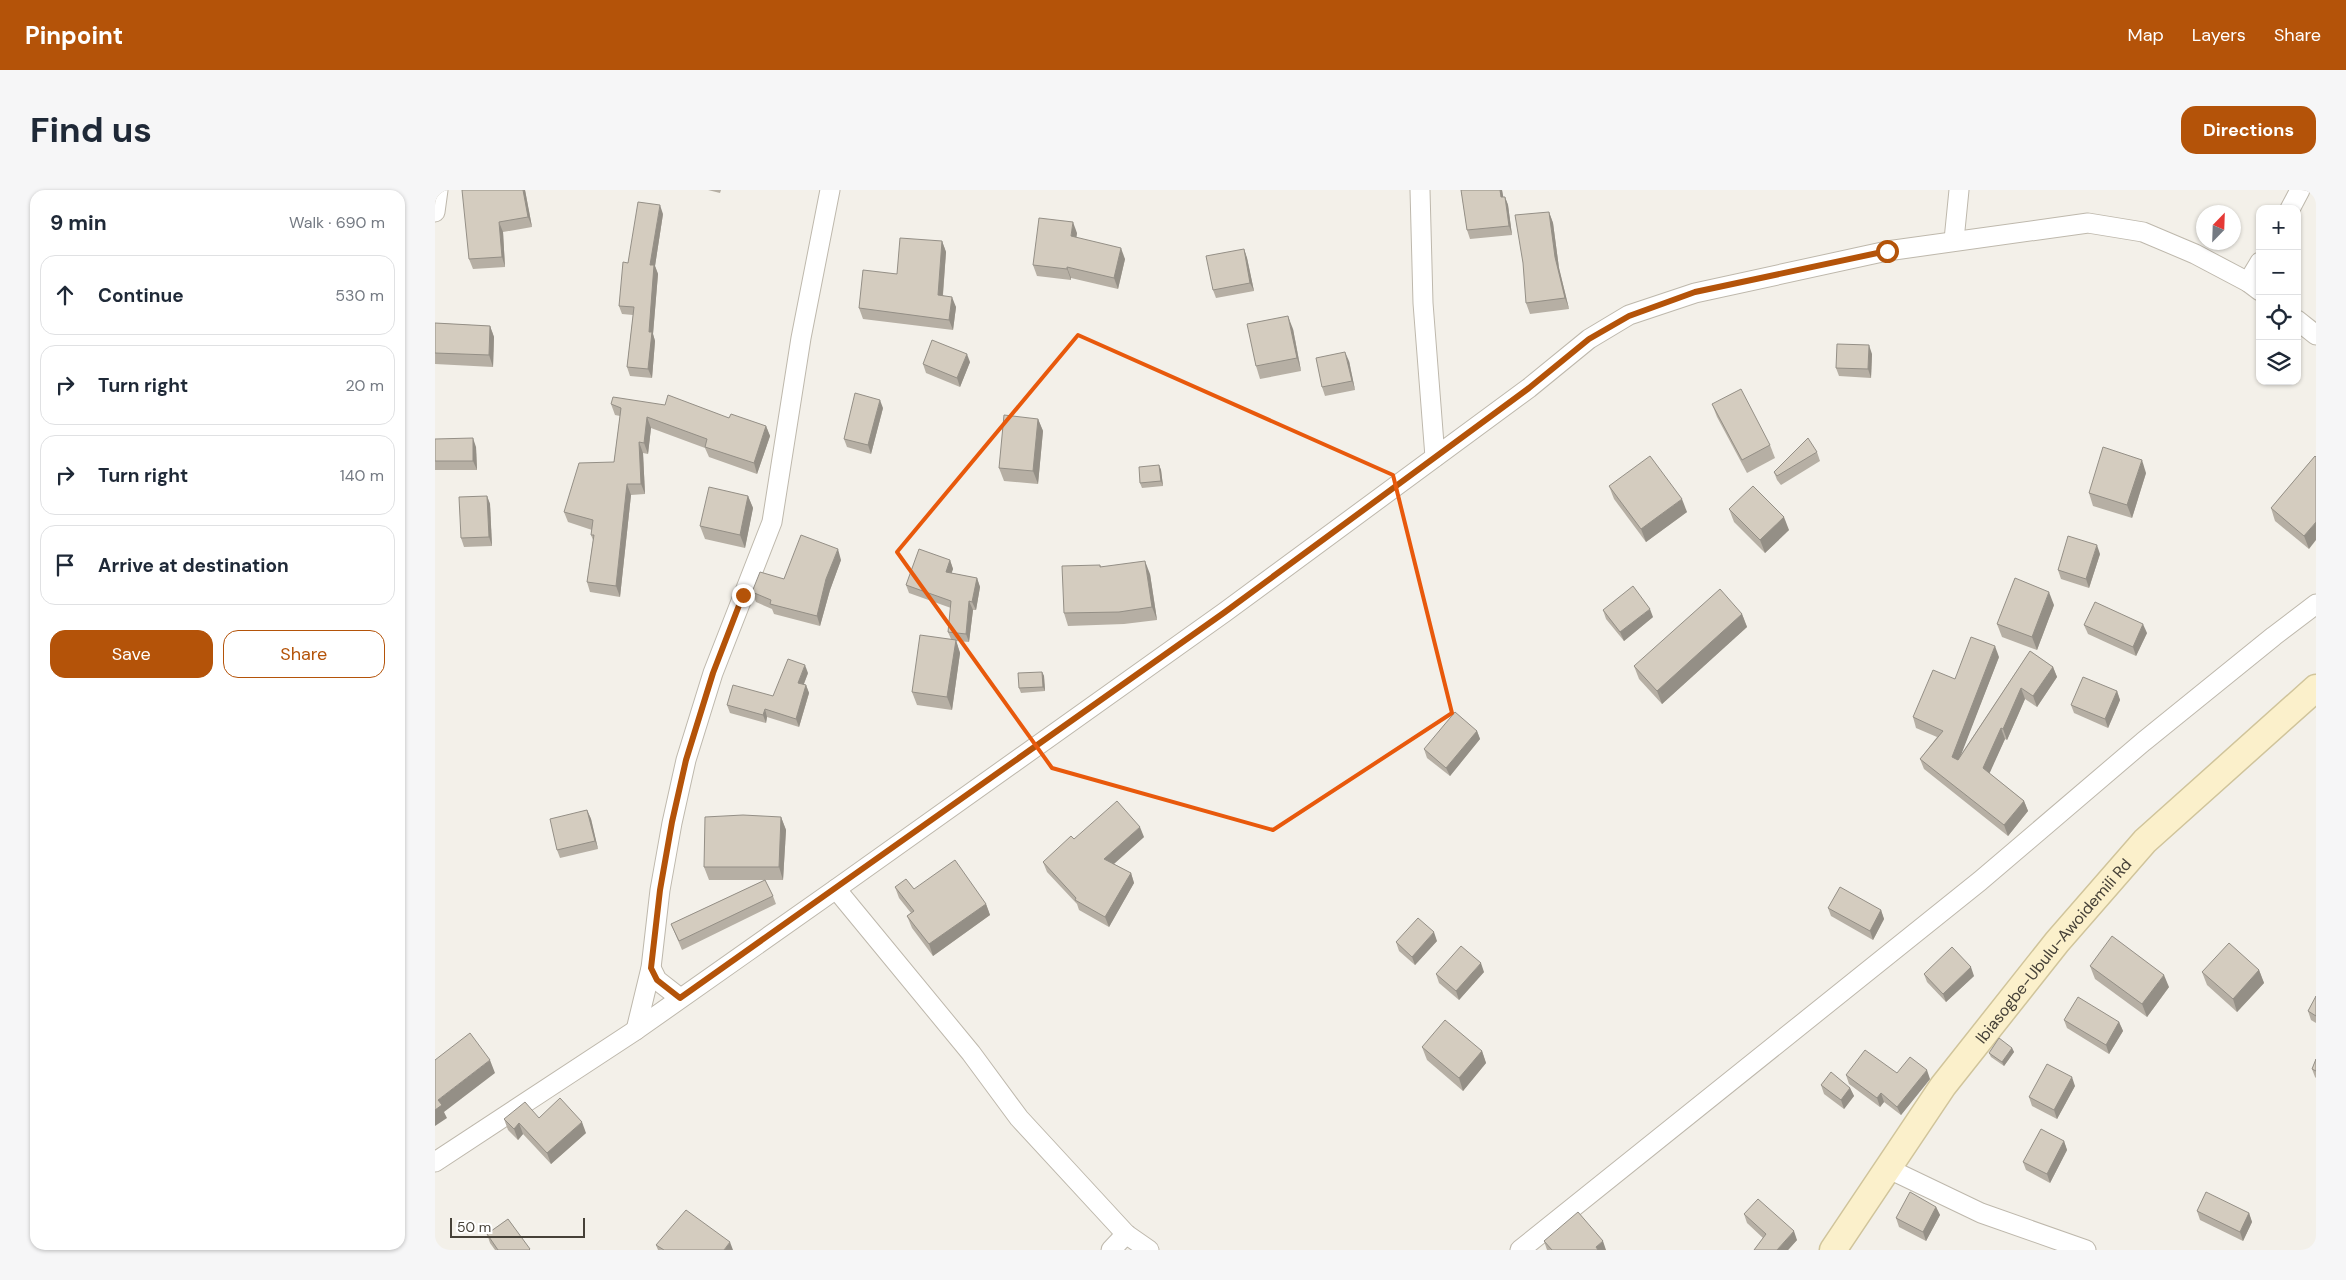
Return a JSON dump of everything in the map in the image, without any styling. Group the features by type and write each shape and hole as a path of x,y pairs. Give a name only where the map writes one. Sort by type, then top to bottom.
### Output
{"street":[{"path":"435,212 438,190"},
{"path":"636,1030 651,968 662,880 672,822 686,760 713,673 772,522 801,338 830,190"},
{"path":"1420,190 1423,303 1435,457"},
{"path":"1954,240 1959,190"},
{"path":"2291,205 2300,190"},
{"path":"435,1162 636,1030 836,889 1217,618 1529,388 1589,339 1629,316 1695,292 1887,251 1954,240 2088,223 2143,232 2195,254 2254,286"},
{"path":"2301,323 2316,335"},
{"path":"1520,1250 1980,881 2143,742 2316,604"},
{"name":"Ibiasogbe-Ubulu-Awoidemili Rd","path":"1833,1250 1943,1086 2057,942 2145,841 2316,688"},
{"path":"836,889 948,1024 1019,1118 1126,1234 1149,1250"},
{"path":"651,968 657,980 680,998"},
{"path":"1887,1168 1981,1213 2086,1250"},
{"path":"1111,1250 1126,1234"}],"highlighted area":[{"path":"1078,335 1393,475 1452,713 1273,830 1052,768 897,552"}],"building":[{"path":"462,190 523,190 528,217 499,222 502,257 469,259"},
{"path":"1461,190 1500,190 1501,197 1505,197 1509,226 1467,230"},
{"path":"638,202 660,205 650,265 654,265 649,332 652,332 648,369 627,367 634,307 619,306 623,262 628,263"},
{"path":"1549,212 1555,257 1565,298 1526,303 1523,263 1515,215"},
{"path":"1039,218 1073,222 1071,236 1121,248 1114,278 1067,267 1067,269 1033,265"},
{"path":"900,238 942,241 938,295 952,297 949,320 859,308 863,270 897,274"},
{"path":"1244,249 1250,283 1213,290 1206,256"},
{"path":"1288,316 1297,358 1256,366 1247,324"},
{"path":"435,323 490,326 489,355 435,353"},
{"path":"932,340 967,354 957,378 923,364"},
{"path":"1837,344 1869,345 1868,369 1836,368"},
{"path":"1345,352 1352,381 1322,387 1316,358"},
{"path":"1741,389 1770,445 1742,460 1712,404"},
{"path":"855,393 880,400 868,445 844,439"},
{"path":"668,395 729,418 731,414 766,426 754,463 705,447 707,439 647,417 644,443 639,442 641,484 627,484 616,586 587,582 594,535 591,535 593,520 564,512 579,463 614,462 621,408 611,404 613,397 665,405"},
{"path":"1004,415 1038,419 1033,471 999,468"},
{"path":"473,438 473,461 435,461 435,439"},
{"path":"1808,438 1817,452 1777,476 1774,472"},
{"path":"2103,447 2142,460 2127,505 2089,493"},
{"path":"1650,456 1682,499 1641,529 1609,486"},
{"path":"2315,456 2316,522 2304,536 2271,508"},
{"path":"1159,465 1161,481 1140,483 1139,467"},
{"path":"1753,486 1784,517 1760,540 1729,509"},
{"path":"709,487 748,496 740,535 700,526"},
{"path":"487,496 489,537 461,538 459,497"},
{"path":"801,535 838,549 826,579 817,616 770,604 771,600 752,592 760,572 784,579"},
{"path":"2068,536 2097,545 2086,579 2058,570"},
{"path":"919,549 950,560 946,572 977,578 972,602 969,601 966,634 948,632 951,601 906,585"},
{"path":"1145,561 1152,607 1119,612 1064,613 1062,566 1100,565 1100,567"},
{"path":"2015,578 2049,592 2032,637 1997,624"},
{"path":"1633,586 1650,609 1620,632 1603,610"},
{"path":"1720,589 1742,614 1657,691 1634,666"},
{"path":"2095,602 2143,624 2133,647 2084,625"},
{"path":"920,635 956,640 947,697 912,692"},
{"path":"1971,637 1995,646 1952,757 1958,760 2030,651 2053,667 2033,696 2021,688 1983,768 2024,801 2004,825 1920,759 1943,731 1913,717 1933,670 1955,679"},
{"path":"788,659 805,665 798,683 806,685 796,719 765,709 763,715 727,705 733,685 773,696"},
{"path":"1042,672 1043,687 1019,688 1018,673"},
{"path":"2083,677 2117,691 2105,719 2071,705"},
{"path":"1455,712 1477,731 1446,768 1424,749"},
{"path":"1117,801 1140,827 1104,859 1131,873 1105,917 1075,900 1076,898 1043,862 1071,836 1074,839"},
{"path":"587,810 595,841 557,850 550,819"},
{"path":"743,815 781,817 779,867 704,867 705,817"},
{"path":"955,860 986,904 929,944 907,916 914,911 895,887 906,879 914,889"},
{"path":"765,880 773,896 679,941 671,924"},
{"path":"1840,887 1881,910 1870,931 1828,908"},
{"path":"1418,918 1434,932 1412,957 1396,942"},
{"path":"2112,936 2164,975 2142,1004 2090,966"},
{"path":"2229,943 2259,970 2233,999 2202,972"},
{"path":"1461,946 1481,963 1456,991 1436,974"},
{"path":"1952,947 1971,967 1943,994 1924,974"},
{"path":"2316,996 2316,1016 2308,1011"},
{"path":"2078,997 2119,1022 2106,1045 2064,1020"},
{"path":"1445,1020 1482,1051 1459,1078 1422,1047"},
{"path":"470,1033 490,1060 438,1100 442,1105 435,1110 435,1060"},
{"path":"1999,1038 2012,1048 2002,1062 1989,1053"},
{"path":"1865,1050 1897,1073 1910,1057 1927,1070 1897,1107 1881,1093 1877,1098 1846,1075"},
{"path":"2316,1059 2316,1071 2312,1069"},
{"path":"2047,1064 2072,1077 2054,1110 2029,1097"},
{"path":"1831,1072 1850,1088 1841,1100 1821,1085"},
{"path":"560,1098 582,1122 547,1153 519,1123 514,1129 504,1119 525,1102 539,1118"},
{"path":"2041,1129 2064,1141 2047,1174 2023,1162"},
{"path":"1910,1192 1936,1207 1923,1232 1896,1218"},
{"path":"2206,1192 2249,1213 2240,1232 2197,1211"},
{"path":"1758,1199 1794,1231 1777,1250 1754,1250 1766,1234 1744,1214"},
{"path":"686,1210 730,1242 724,1250 664,1250 656,1245"},
{"path":"1578,1212 1603,1241 1596,1247 1598,1250 1552,1250 1544,1241"},
{"path":"508,1219 529,1250 498,1250 487,1234"}],"route":[{"path":"743,595 713,673 686,760 672,822 660,890 651,968 657,980 680,998 1225,612 1529,388 1589,339 1629,316 1695,292 1768,278 1887,251"}]}
